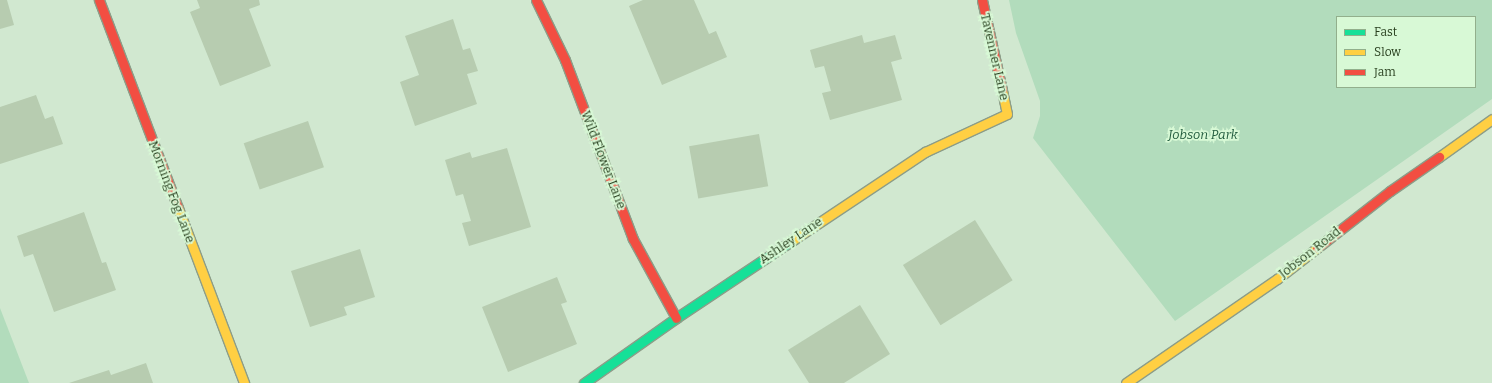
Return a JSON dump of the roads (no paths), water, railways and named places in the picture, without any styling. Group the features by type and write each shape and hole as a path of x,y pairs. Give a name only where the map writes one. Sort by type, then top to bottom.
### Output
{"street":[{"name":"Morning Fog Lane","path":"99,0 244,383"},
{"name":"Wild Flower Lane","path":"536,0 565,60 633,239 676,318"},
{"name":"Tavenner Lane","path":"982,0 1007,114"},
{"name":"Ashley Lane","path":"584,383 676,318 925,152 1007,114"},
{"name":"Jobson Road","path":"1126,383 1277,279 1390,191 1492,119"}],"park label":[{"name":"Jobson Park","path":"1203,135"}]}
